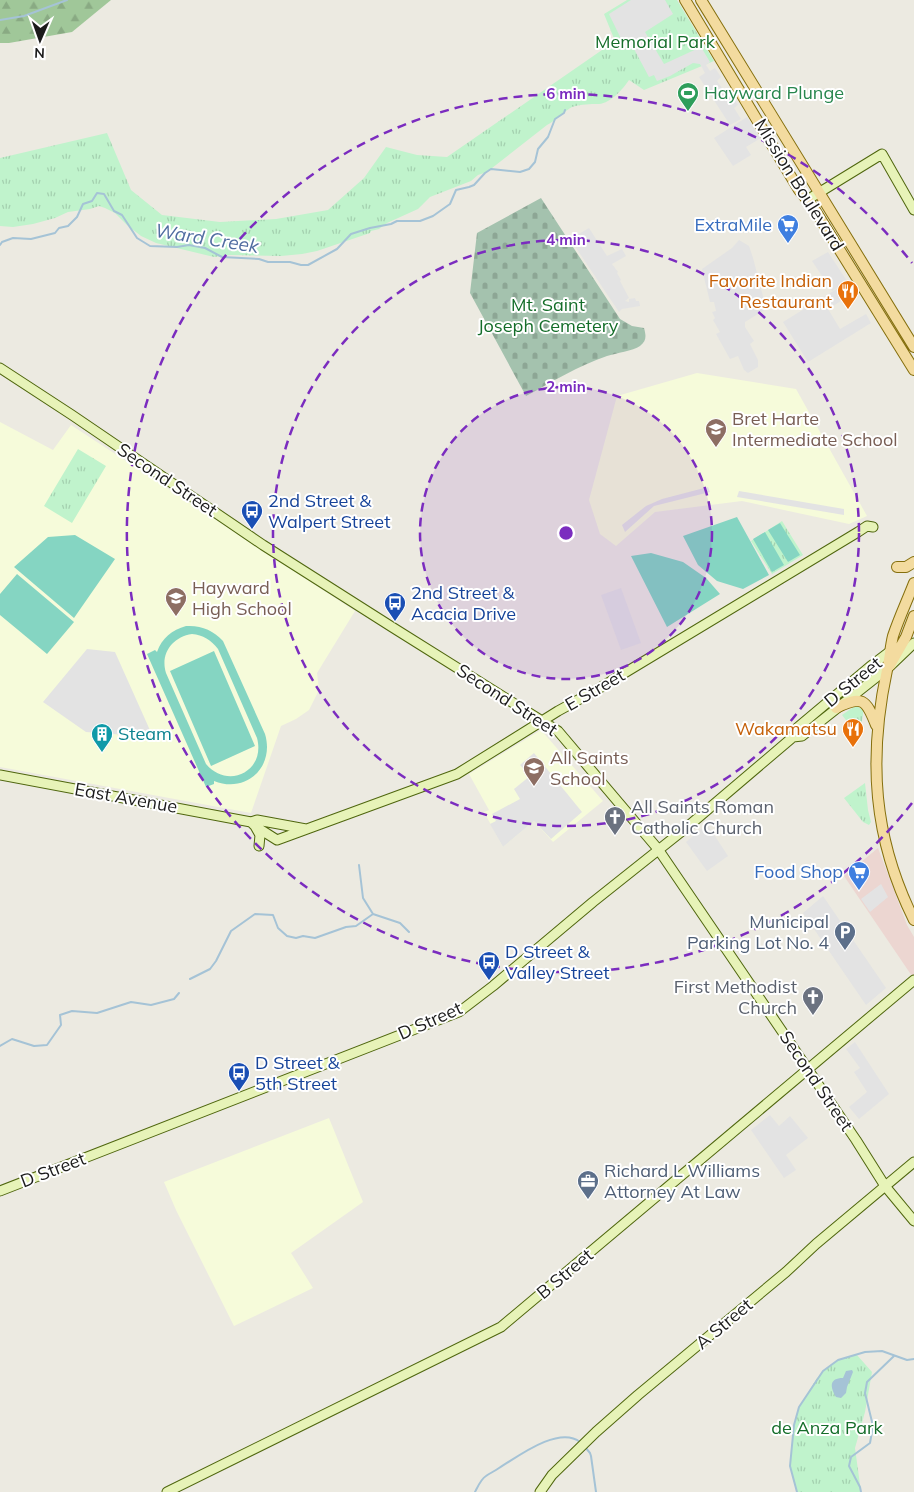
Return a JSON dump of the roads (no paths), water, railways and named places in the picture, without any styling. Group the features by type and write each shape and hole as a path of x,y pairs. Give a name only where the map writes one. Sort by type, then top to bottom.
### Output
{"main road":[{"name":"Mission Boulevard","path":"685,0 799,190 914,370"},
{"name":"Mission Boulevard","path":"701,0 914,347"},
{"path":"897,567 906,567 914,562"},
{"path":"914,583 894,633 889,653 877,728 876,779 882,826 892,868 914,920"},
{"path":"888,668 910,640 914,616"},
{"path":"836,708 848,702 862,702 871,710 877,728"}],"street":[{"path":"807,200 882,154 914,210"},
{"name":"Second Street","path":"0,368 72,414 263,544 558,731 658,849 885,1186 914,1221"},
{"name":"E Street","path":"277,840 457,774 867,526 873,527"},
{"name":"D Street","path":"0,1191 458,1012 516,967 793,737 797,728 872,665 910,640 914,625"},
{"name":"D Street","path":"793,737 802,736 888,668"},
{"name":"East Avenue","path":"0,776 253,824 277,840"},
{"name":"East Avenue","path":"253,824 256,820 306,830"},
{"path":"273,823 279,830 277,840"},
{"path":"253,824 260,835 259,846"},
{"name":"B Street","path":"167,1492 501,1327 914,980"},
{"name":"A Street","path":"540,1492 552,1475 577,1449 638,1394 786,1272 914,1162"}],"waterway":[{"path":"0,20 24,16 67,0"},
{"name":"Ward Creek","path":"0,245 2,242 13,238 31,239 55,233 59,228 68,226 77,217 83,204 92,201 97,193 104,194 114,211 122,215 137,238 150,246 177,247 189,245 205,248 222,257 308,265 337,249 351,234 397,221 420,221 433,216 450,204 456,190 474,185 491,169 520,172 529,169 535,162 538,149 548,137 555,119 564,113 565,110"},
{"path":"359,865 363,898 373,914"},
{"path":"190,979 210,969 231,931 255,914 273,915 278,928 287,936 296,938 303,936 315,938 346,927 356,926 373,914 400,923 409,932"},
{"path":"0,1046 12,1039 34,1046 47,1045 61,1025 60,1015 72,1011 97,1013 131,1002 151,1005 174,999 179,993"},
{"path":"797,1492 790,1466 794,1425 799,1407 823,1371 838,1360 865,1352 882,1351 907,1360 914,1359"},
{"path":"861,1492 849,1466 851,1457 870,1443 873,1426 865,1393 867,1382 894,1356"},
{"path":"475,1492 484,1477 538,1444 561,1437 571,1438 580,1442"},
{"path":"585,1447 591,1456 596,1492"}],"place":[{"name":"Hayward Plunge","path":"688,112"},
{"name":"ExtraMile","path":"788,244"},
{"name":"Favorite Indian Restaurant","path":"848,310"},
{"name":"Bret Harte Intermediate School","path":"716,448"},
{"name":"2nd Street & Walpert Street","path":"252,530"},
{"name":"Hayward High School","path":"176,617"},
{"name":"2nd Street & Acacia Drive","path":"395,622"},
{"name":"Wakamatsu","path":"853,748"},
{"name":"Steam","path":"102,753"},
{"name":"All Saints School","path":"534,787"},
{"name":"All Saints Roman Catholic Church","path":"615,836"},
{"name":"Food Shop","path":"859,891"},
{"name":"Municipal Parking Lot No. 4","path":"845,951"},
{"name":"D Street & Valley Street","path":"489,981"},
{"name":"First Methodist Church","path":"813,1016"},
{"name":"D Street & 5th Street","path":"239,1092"},
{"name":"Richard L Williams Attorney At Law","path":"588,1200"}],"park label":[{"name":"Memorial Park","path":"655,42"},
{"name":"Mt. Saint Joseph Cemetery","path":"548,315"},
{"name":"de Anza Park","path":"827,1428"}]}
